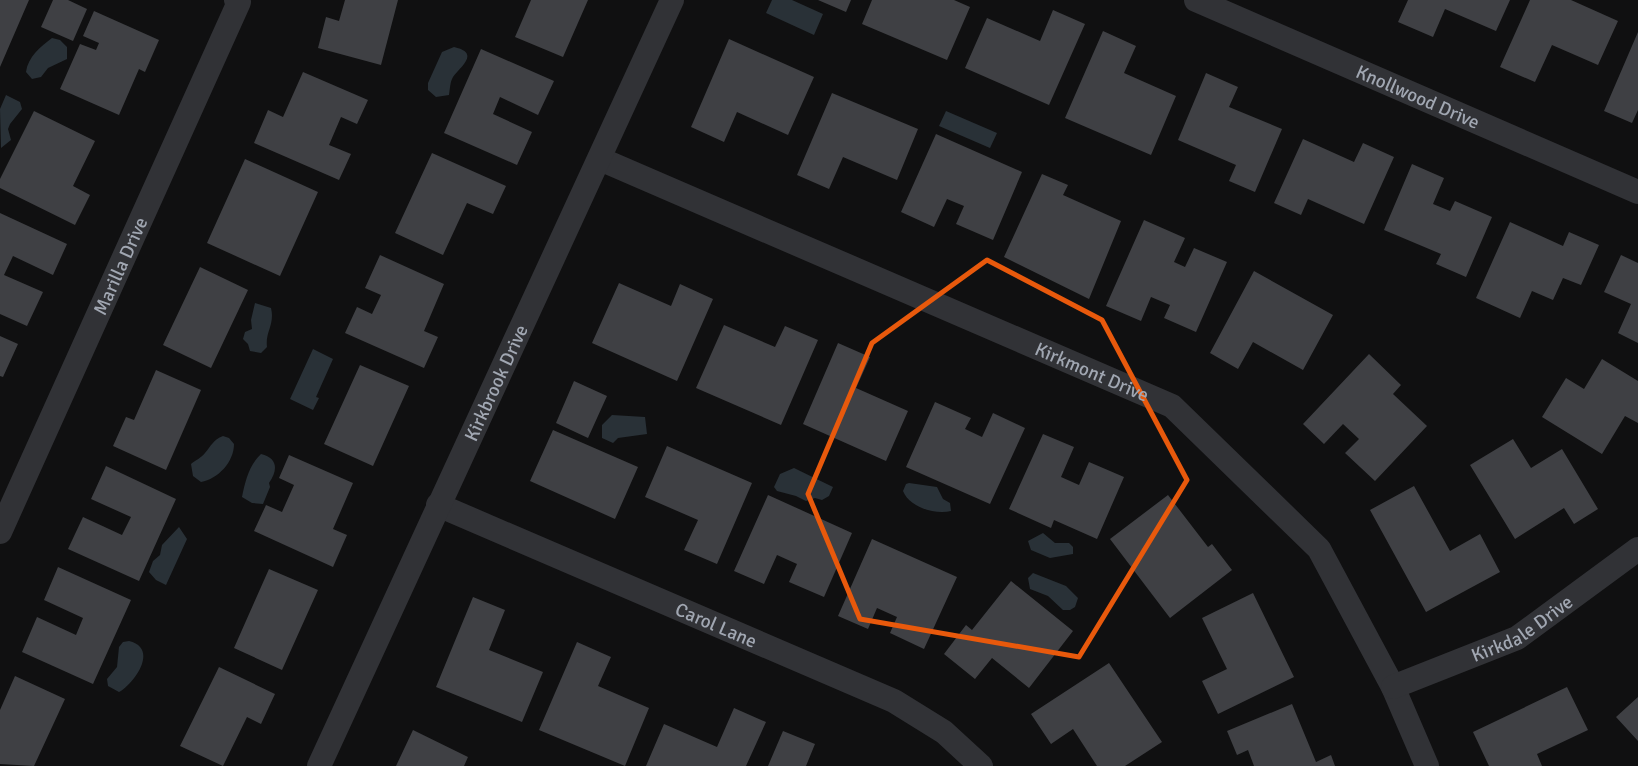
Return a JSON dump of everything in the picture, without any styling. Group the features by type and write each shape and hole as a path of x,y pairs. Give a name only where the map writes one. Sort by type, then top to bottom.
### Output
{"street":[{"name":"Marilla Drive","path":"0,532 239,2 236,0"},
{"name":"Kirkbrook Drive","path":"319,766 672,0"},
{"name":"Knollwood Drive","path":"1196,0 1638,192"},
{"name":"Kirkmont Drive","path":"600,159 1172,406 1319,549 1393,687 1427,766"},
{"name":"Carol Lane","path":"439,505 894,701 944,732 981,766"},
{"name":"Kirkdale Drive","path":"1393,687 1517,638 1638,549"}],"highlighted area":[{"path":"987,260 1102,320 1187,480 1079,657 860,619 808,494 872,343"}],"shaded area":[{"path":"772,0 792,0 823,14 814,35 766,13"},
{"path":"52,38 60,40 67,47 67,59 48,68 41,77 32,79 26,72 29,62"},
{"path":"454,47 466,53 466,60 452,79 449,95 436,97 428,90 428,83 442,52"},
{"path":"6,95 20,102 22,109 8,129 11,140 1,148 0,109"},
{"path":"946,111 997,133 990,148 939,126"},
{"path":"255,303 271,308 272,314 267,347 261,353 250,351 243,339 245,332 252,329"},
{"path":"313,349 333,359 313,410 290,399"},
{"path":"612,415 645,417 647,434 618,438 613,443 602,438 602,425"},
{"path":"223,436 234,444 231,457 224,469 201,482 193,476 191,464 203,455 214,441"},
{"path":"261,454 271,458 275,465 263,504 252,503 242,497 251,468"},
{"path":"794,468 833,487 829,496 822,500 815,498 806,501 777,491 774,487 780,474"},
{"path":"909,483 937,487 943,499 950,503 951,511 930,511 911,501 903,491"},
{"path":"179,527 187,539 166,585 156,580 149,572 153,561 160,555 162,545"},
{"path":"1043,533 1055,543 1069,543 1073,547 1073,554 1050,558 1031,550 1028,541"},
{"path":"1033,573 1066,586 1078,598 1075,607 1063,610 1048,596 1030,589 1028,578"},
{"path":"129,641 138,645 143,658 137,674 119,692 108,686 107,679 117,667 119,647 123,642"}],"building":[{"path":"0,0 29,0 0,67"},
{"path":"53,0 68,0 87,9 73,41 41,27"},
{"path":"345,0 398,0 381,65 318,48 326,17 339,21"},
{"path":"531,0 588,0 563,57 515,37"},
{"path":"818,0 851,0 846,12"},
{"path":"872,0 954,0 970,7 947,60 862,24"},
{"path":"1408,0 1510,0 1496,31 1445,9 1433,37 1398,22"},
{"path":"1530,0 1571,0 1618,21 1598,65 1552,45 1535,82 1500,67"},
{"path":"1053,10 1085,24 1049,105 965,68 987,18 1040,41"},
{"path":"94,11 159,40 145,72 139,69 119,115 60,89 80,44 96,50 99,43 83,36"},
{"path":"1103,31 1136,46 1124,73 1176,96 1151,155 1065,118"},
{"path":"1638,32 1638,110 1632,123 1604,111"},
{"path":"729,39 814,77 788,135 737,112 724,142 691,127"},
{"path":"481,49 554,81 538,115 500,97 493,114 532,132 517,165 444,133"},
{"path":"303,72 368,100 357,124 341,117 329,145 351,154 339,180 254,143 268,110 283,117"},
{"path":"1206,73 1238,87 1229,107 1282,129 1255,192 1229,181 1236,165 1178,140"},
{"path":"832,93 918,129 897,180 843,157 829,189 797,175"},
{"path":"34,111 95,141 73,186 90,195 75,225 0,188 0,179"},
{"path":"936,134 1022,172 993,240 956,224 964,206 947,199 934,227 901,212"},
{"path":"1303,139 1354,162 1363,143 1394,157 1364,224 1308,199 1301,215 1274,203"},
{"path":"432,153 506,186 493,214 467,203 443,255 395,233"},
{"path":"245,159 318,192 280,276 207,243"},
{"path":"1412,164 1444,178 1433,204 1450,211 1455,201 1492,217 1466,277 1436,264 1441,254 1384,230"},
{"path":"1042,174 1068,185 1063,195 1121,221 1089,299 1004,257"},
{"path":"0,213 67,244 53,275 13,256 4,275 43,292 27,326 0,314"},
{"path":"1144,220 1185,238 1174,262 1185,267 1194,248 1227,262 1196,332 1164,318 1170,305 1151,297 1141,321 1106,306"},
{"path":"1510,222 1563,246 1569,232 1599,245 1581,285 1563,278 1553,300 1532,291 1520,318 1476,298"},
{"path":"380,255 444,284 424,331 438,337 424,368 345,333 357,307 372,314 381,295 365,288"},
{"path":"1621,255 1638,263 1638,343 1618,333 1631,304 1604,292"},
{"path":"200,267 248,290 211,368 163,345"},
{"path":"1254,271 1333,315 1303,370 1253,342 1238,369 1210,353"},
{"path":"619,283 671,306 680,284 713,299 677,381 592,343"},
{"path":"724,325 775,347 785,326 818,340 781,425 696,388"},
{"path":"0,336 18,344 3,377 0,376"},
{"path":"838,343 870,357 856,388 908,411 886,461 803,424"},
{"path":"1369,354 1401,385 1393,394 1427,426 1375,481 1345,453 1359,439 1343,424 1324,444 1303,424"},
{"path":"1602,359 1638,381 1638,423 1625,416 1602,454 1542,417 1566,378 1584,389"},
{"path":"360,365 409,386 373,466 324,444"},
{"path":"156,370 201,390 166,470 113,446 126,417 134,420"},
{"path":"574,381 607,396 588,438 556,423"},
{"path":"935,402 971,418 965,429 982,437 993,413 1025,428 990,504 906,467"},
{"path":"553,430 638,467 615,519 530,481"},
{"path":"1043,434 1074,447 1061,477 1079,485 1089,462 1124,477 1097,539 1054,520 1051,528 1009,509"},
{"path":"1513,439 1531,468 1562,449 1598,509 1574,524 1564,508 1515,539 1470,465"},
{"path":"667,446 752,483 717,564 684,550 698,520 645,497"},
{"path":"289,455 353,483 333,529 347,535 333,567 254,531 266,505 282,512 294,485 279,478"},
{"path":"106,466 176,499 139,581 68,549 83,517 122,535 131,517 91,499"},
{"path":"1414,486 1450,551 1480,534 1500,572 1426,612 1370,510"},
{"path":"768,495 852,533 824,597 789,582 797,564 777,555 764,584 734,571"},
{"path":"1168,495 1208,547 1212,544 1232,570 1170,618 1110,539"},
{"path":"872,539 957,577 924,649 890,633 897,617 877,608 868,629 838,616"},
{"path":"58,567 131,600 93,684 22,652 37,617 76,635 83,618 44,600"},
{"path":"269,569 318,590 282,670 234,648"},
{"path":"1011,581 1073,631 1029,688 992,658 975,679 944,654 966,625 972,630"},
{"path":"1253,593 1294,677 1218,714 1202,681 1227,669 1202,618"},
{"path":"473,597 505,610 489,650 543,672 522,722 436,687"},
{"path":"577,642 611,657 598,686 649,708 625,766 539,730"},
{"path":"1109,663 1162,742 1125,766 1097,766 1073,729 1051,744 1031,714"},
{"path":"219,667 275,694 261,724 247,717 223,766 180,746"},
{"path":"15,676 65,699 34,766 0,764 0,710"},
{"path":"1567,687 1588,730 1537,754 1542,766 1489,766 1473,732"},
{"path":"1638,697 1638,741 1616,717"},
{"path":"1292,704 1316,762 1331,755 1335,766 1254,766 1248,750 1237,755 1227,731"},
{"path":"734,708 766,722 746,766 646,766 664,724 717,747"},
{"path":"413,730 468,757 464,766 396,766"},
{"path":"783,731 815,744 806,766 768,766"}]}
